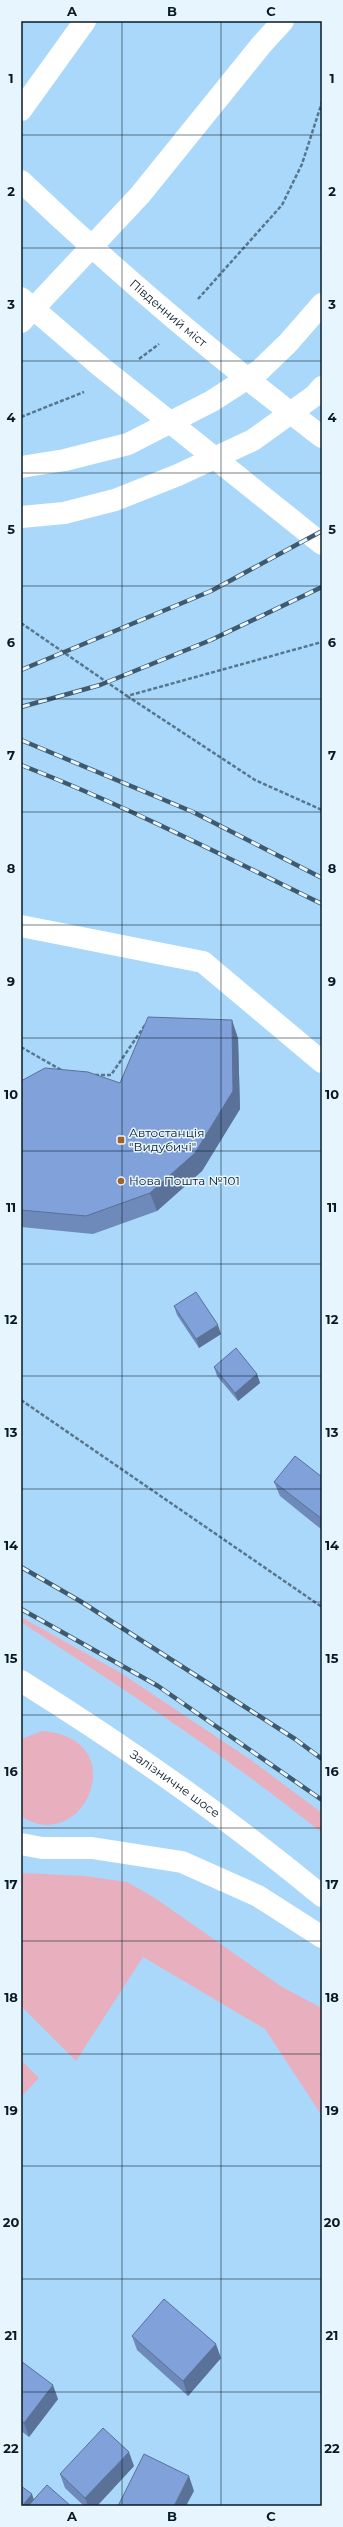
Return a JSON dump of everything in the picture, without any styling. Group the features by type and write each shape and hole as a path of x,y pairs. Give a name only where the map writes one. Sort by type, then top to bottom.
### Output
{"main road":[{"path":"21,110 84,21"},
{"path":"21,322 140,195 262,44 284,21"},
{"name":"Південний міст","path":"21,182 80,238 156,303 322,437"},
{"path":"21,298 112,376 322,544"},
{"path":"21,467 65,460 128,444 212,401 260,370 288,343 322,304"},
{"path":"21,517 64,513 115,500 178,475 253,440 314,396 322,387"},
{"path":"21,926 203,962 322,1062"},
{"name":"Залізничне шосе","path":"21,1681 75,1715 209,1810 322,1896"},
{"path":"21,1701 75,1715"},
{"path":"21,1844 42,1848 92,1848 182,1862 258,1896 322,1937"}],"path":[{"path":"195,304 282,205 302,164 322,102"},
{"path":"134,362 154,350 164,338"},
{"path":"21,417 89,390"},
{"path":"21,623 127,696 255,780 322,810"},
{"path":"127,696 322,642"},
{"path":"90,1075 111,1075 146,1024"},
{"path":"21,1047 68,1075"},
{"path":"21,1400 322,1606"}],"shaded area":[{"path":"21,1617 121,1673 251,1760 322,1813 322,1833 212,1750 21,1622"},
{"path":"42,1731 71,1738 87,1753 93,1772 90,1792 80,1809 64,1821 44,1825 21,1816 21,1739"},
{"path":"21,1873 85,1876 127,1882 155,1898 282,1987 322,2008 322,2116 265,2029 143,1957 76,2061 21,2006"},
{"path":"21,2060 39,2078 21,2097"}],"building":[{"name":"Автостанція \"Видубичі\"","path":"148,1017 232,1020 233,1091 195,1153 150,1193 86,1216 21,1210 21,1081 45,1068 88,1072 120,1083"},
{"path":"196,1292 218,1325 196,1339 174,1306"},
{"path":"236,1348 257,1374 235,1393 214,1367"},
{"path":"295,1456 322,1477 322,1519 274,1482"},
{"path":"164,2299 216,2344 183,2381 132,2336"},
{"path":"21,2361 53,2385 24,2423 21,2421"},
{"path":"103,2428 129,2452 85,2498 60,2474"},
{"path":"144,2454 189,2476 174,2506 118,2506"},
{"path":"47,2485 71,2506 28,2506"},
{"path":"21,2486 32,2494 22,2506 21,2506"}],"railway":[{"path":"21,670 211,591 322,531"},
{"path":"21,707 100,685 211,640 322,587"},
{"path":"21,740 193,812 322,878"},
{"path":"21,765 59,780 135,814 322,904"},
{"path":"21,1567 80,1601 295,1739 322,1759"},
{"path":"21,1609 158,1686 322,1800"}],"place":[{"name":"Автостанція \"Видубичі\"","path":"121,1140"},
{"name":"Нова Пошта №101","path":"121,1181"}]}
